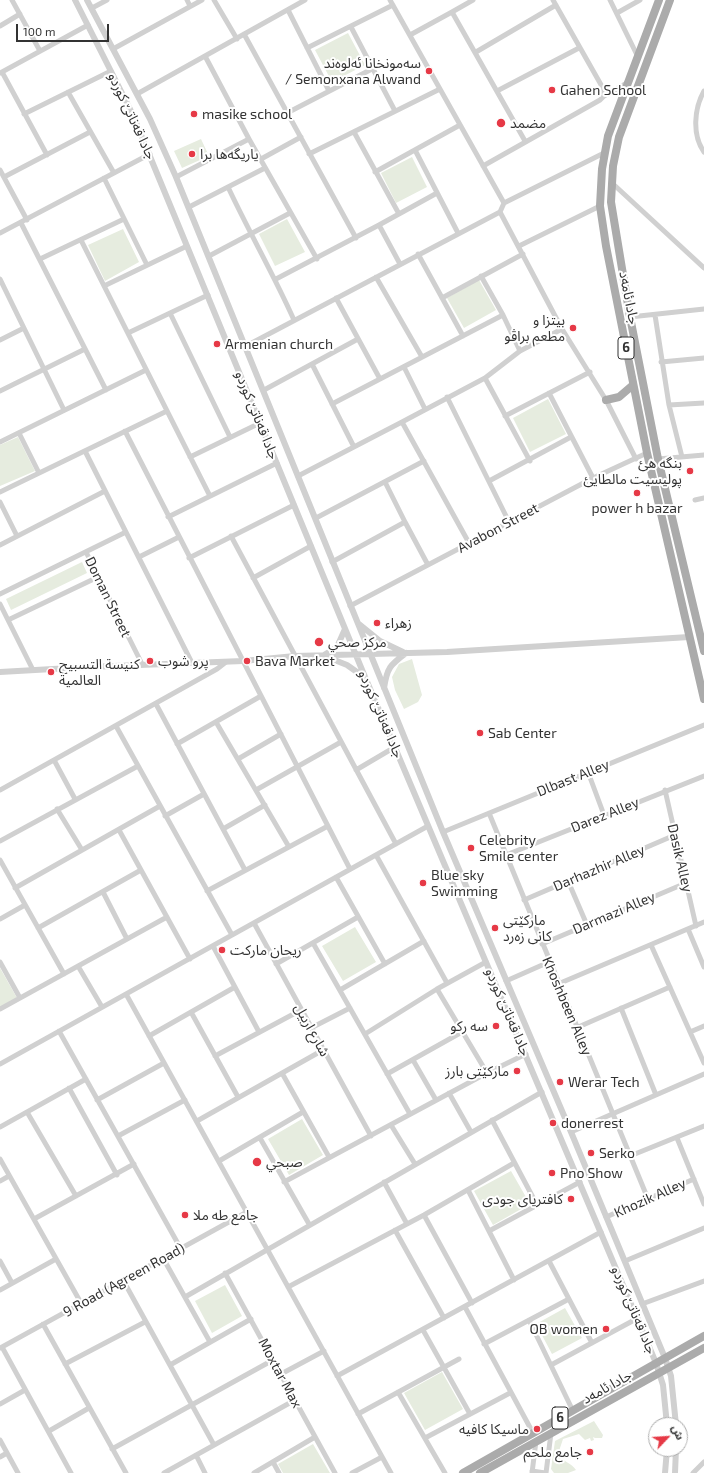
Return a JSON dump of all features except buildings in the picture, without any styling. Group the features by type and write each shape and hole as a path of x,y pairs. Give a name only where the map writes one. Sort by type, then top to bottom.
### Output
{"main road":[{"name":"جادا ئامەد","path":"659,0 637,55 604,153 600,186 600,206 606,246 646,453 704,700"},
{"name":"جادا ئامەد","path":"670,0 619,137 613,166 613,218 630,317 658,459 702,633 704,651"},
{"path":"606,400 619,397 633,385"},
{"name":"6","path":"463,1473 534,1437 573,1410 704,1336"},
{"name":"جادا ئامەد","path":"480,1473 534,1437 551,1433 704,1348"}],"street":[{"path":"12,0 40,51"},
{"name":"جادا قەناتێ کوردو","path":"75,0 132,113 150,154 365,677 638,1318 660,1373 663,1385 665,1417"},
{"name":"جادا قەناتێ کوردو","path":"87,0 137,94 189,207 443,832 571,1132 665,1358 669,1368 673,1388 675,1417"},
{"path":"92,8 107,0"},
{"path":"187,0 190,6"},
{"path":"113,49 202,0"},
{"path":"214,0 237,39"},
{"path":"137,94 305,0"},
{"path":"410,35 473,0"},
{"path":"553,0 604,90 604,96"},
{"path":"610,0 637,55"},
{"path":"617,12 640,0"},
{"path":"308,48 351,27 392,2 504,203"},
{"path":"476,52 556,5"},
{"path":"288,10 329,91"},
{"path":"452,12 476,52 525,142"},
{"path":"0,26 20,14"},
{"path":"47,155 1,73 88,25"},
{"path":"351,27 395,111"},
{"path":"244,34 356,238"},
{"path":"497,91 579,48"},
{"path":"205,56 260,159 317,259"},
{"path":"287,113 372,69"},
{"path":"24,114 111,71"},
{"path":"483,166 628,83"},
{"path":"309,154 440,88"},
{"path":"704,91 699,100 695,124 697,138 704,152"},
{"path":"68,92 114,173"},
{"path":"375,172 460,125"},
{"path":"4,177 90,132"},
{"path":"354,132 398,214"},
{"path":"260,159 301,137"},
{"path":"176,177 249,139"},
{"path":"416,150 458,233"},
{"path":"246,346 500,212 504,203 604,153"},
{"path":"0,233 150,154"},
{"path":"189,207 265,168"},
{"path":"0,170 27,220"},
{"path":"104,178 147,265"},
{"path":"612,183 704,268"},
{"path":"228,187 250,234 276,278 294,320"},
{"path":"276,278 317,259 437,193"},
{"path":"519,246 600,206"},
{"path":"500,212 562,329 606,400 636,459"},
{"path":"209,256 290,213"},
{"path":"40,259 124,219"},
{"path":"21,222 106,390"},
{"path":"379,225 400,264"},
{"path":"81,240 210,496"},
{"path":"104,286 187,246"},
{"path":"418,254 463,336"},
{"path":"442,298 522,254"},
{"path":"481,276 503,315 520,351"},
{"path":"376,277 422,357"},
{"path":"0,279 3,290 45,369 64,410"},
{"path":"128,333 208,295"},
{"path":"336,298 380,379"},
{"path":"630,317 704,309"},
{"path":"170,313 230,437"},
{"path":"332,404 503,315"},
{"path":"655,315 661,362 669,405 682,457"},
{"path":"0,340 24,328"},
{"path":"298,476 485,378 520,351 562,329"},
{"path":"264,390 358,339"},
{"path":"0,391 86,349"},
{"path":"661,362 704,358"},
{"path":"312,364 354,447"},
{"path":"404,366 425,409"},
{"path":"0,442 146,370"},
{"path":"505,416 590,372"},
{"path":"485,378 530,461"},
{"path":"549,394 593,478"},
{"path":"447,397 509,522"},
{"path":"669,405 704,403"},
{"path":"0,492 167,411"},
{"path":"402,422 469,543"},
{"path":"190,457 260,423"},
{"path":"125,431 350,869"},
{"path":"19,433 39,473"},
{"path":"489,482 530,461 571,437"},
{"path":"85,451 192,663"},
{"name":"Avabon Street","path":"350,606 593,478 646,453"},
{"path":"658,459 704,455"},
{"path":"316,518 424,461"},
{"path":"168,516 277,463"},
{"path":"385,482 428,565"},
{"path":"0,545 105,491"},
{"path":"695,500 704,498"},
{"path":"0,502 17,536"},
{"path":"189,558 294,505"},
{"path":"332,562 405,522"},
{"name":"Doman Street","path":"0,594 126,532"},
{"path":"231,536 396,844"},
{"path":"139,557 179,537"},
{"path":"254,578 311,546"},
{"name":"Doman Street","path":"86,552 142,664"},
{"path":"8,620 98,577"},
{"path":"0,604 33,670"},
{"path":"357,623 390,647 406,653"},
{"path":"324,655 336,647 345,629"},
{"path":"0,672 142,664 226,662 295,656 454,652 689,637"},
{"path":"384,688 387,671 390,665 406,653"},
{"path":"324,655 347,665 365,677"},
{"path":"0,790 156,704 217,669 226,662"},
{"path":"177,744 261,696"},
{"path":"156,704 245,870"},
{"path":"216,722 289,847"},
{"name":"Dlbast Alley","path":"443,832 704,725"},
{"path":"116,726 232,936"},
{"path":"238,758 281,734"},
{"path":"256,790 341,742"},
{"path":"356,770 395,747"},
{"path":"54,760 75,799"},
{"path":"0,841 138,766"},
{"path":"588,772 604,814"},
{"name":"Darez Alley","path":"506,855 604,814 704,776"},
{"name":"Dasik Alley","path":"665,790 696,926"},
{"path":"165,816 204,794"},
{"path":"223,829 265,805"},
{"path":"15,888 160,806"},
{"path":"57,809 82,850"},
{"name":"Khoshbeen Alley","path":"489,813 576,1028 648,1199"},
{"path":"207,891 328,826"},
{"path":"1,1062 102,1008 428,826"},
{"path":"119,830 190,959"},
{"name":"Darhazhir Alley","path":"524,900 675,835"},
{"path":"376,855 447,983"},
{"path":"0,860 64,974"},
{"path":"38,928 141,870"},
{"path":"336,877 385,964"},
{"path":"568,881 587,925"},
{"name":"Darmazi Alley","path":"542,944 686,883"},
{"path":"103,892 127,939"},
{"path":"0,919 25,905"},
{"path":"0,1009 167,917"},
{"path":"276,964 358,917"},
{"path":"558,984 704,922"},
{"name":"شارع اربيل","path":"254,923 371,1136"},
{"path":"688,929 704,967"},
{"path":"340,990 424,942"},
{"path":"313,943 410,1114"},
{"path":"651,945 704,1063"},
{"path":"212,946 259,1032"},
{"path":"0,962 20,998"},
{"path":"365,1034 447,983 486,962"},
{"path":"506,981 549,962"},
{"path":"78,966 102,1008"},
{"path":"576,1028 670,987"},
{"path":"149,1036 235,988"},
{"path":"437,989 487,1073"},
{"path":"126,994 391,1473"},
{"path":"311,1028 350,1008"},
{"path":"621,1008 656,1095"},
{"path":"215,1056 301,1010"},
{"path":"191,1012 238,1097"},
{"path":"690,1032 704,1026"},
{"path":"59,1031 181,1249"},
{"path":"387,1074 462,1032"},
{"path":"197,1121 323,1050"},
{"path":"284,1182 449,1093 526,1054"},
{"path":"413,1060 436,1100"},
{"path":"98,1100 164,1063"},
{"path":"282,1073 330,1157"},
{"path":"571,1132 704,1074"},
{"path":"0,1127 86,1079"},
{"path":"69,1088 116,1175"},
{"path":"185,1296 542,1092"},
{"path":"449,1093 471,1132"},
{"path":"118,1136 185,1100"},
{"path":"27,1112 76,1196"},
{"path":"218,1161 303,1112"},
{"path":"492,1120 537,1205"},
{"path":"391,1125 415,1164"},
{"path":"630,1156 704,1126"},
{"path":"260,1138 309,1224"},
{"path":"677,1138 704,1204"},
{"path":"0,1159 81,1303"},
{"path":"288,1287 468,1190 514,1163"},
{"path":"34,1219 134,1164"},
{"path":"0,1181 9,1176"},
{"name":"Khozik Alley","path":"606,1217 694,1179"},
{"path":"384,1182 406,1224"},
{"path":"489,1231 580,1182"},
{"path":"468,1190 514,1280"},
{"name":"9 Road (Agreen Road)","path":"1,1347 247,1212"},
{"path":"424,1214 472,1303"},
{"path":"625,1261 704,1228"},
{"path":"395,1230 444,1318"},
{"path":"337,1376 424,1330 601,1232"},
{"path":"164,1258 210,1342"},
{"path":"0,1290 56,1259"},
{"path":"0,1261 12,1284"},
{"path":"549,1261 592,1343"},
{"name":"Moxtar Max","path":"225,1273 335,1473"},
{"path":"123,1280 214,1445"},
{"path":"642,1304 704,1281"},
{"path":"484,1344 569,1299"},
{"path":"465,1307 534,1437 532,1472 546,1473 551,1433"},
{"path":"551,1365 638,1318"},
{"path":"170,1365 251,1319"},
{"path":"529,1320 573,1410"},
{"path":"65,1364 145,1322"},
{"path":"43,1324 88,1408 126,1473"},
{"path":"424,1330 470,1414"},
{"path":"1,1347 71,1473"},
{"path":"281,1374 324,1351"},
{"path":"358,1414 459,1359"},
{"path":"112,1449 273,1360"},
{"path":"0,1404 25,1390"},
{"path":"398,1392 445,1473"},
{"path":"425,1438 510,1394"},
{"path":"164,1473 295,1400"},
{"path":"49,1431 88,1408"},
{"path":"254,1473 315,1437"},
{"path":"0,1440 18,1473"},
{"path":"0,1457 7,1453"},
{"path":"196,1455 205,1473"},
{"path":"352,1473 382,1457"},
{"path":"665,1473 666,1457"},
{"path":"675,1473 676,1457"},
{"path":"273,1462 279,1473"},
{"path":"693,1473 704,1462"}],"shaded area":[{"path":"348,33 365,65 332,82 315,50"},
{"path":"201,139 209,156 182,168 174,151"},
{"path":"412,157 427,187 396,203 381,173"},
{"path":"287,219 305,252 275,266 259,234"},
{"path":"123,229 139,262 105,281 88,245"},
{"path":"479,280 496,310 464,328 447,298"},
{"path":"548,399 566,434 530,452 513,418"},
{"path":"18,437 35,471 0,486 0,445"},
{"path":"82,562 87,573 11,610 6,599"},
{"path":"412,659 422,695 418,702 404,709 395,690 392,677 399,664"},
{"path":"355,927 376,962 343,981 322,946"},
{"path":"0,968 17,998 0,1008"},
{"path":"302,1119 323,1155 289,1175 268,1139"},
{"path":"511,1171 530,1204 493,1225 474,1191"},
{"path":"225,1285 242,1316 212,1333 195,1301"},
{"path":"565,1308 582,1338 552,1354 536,1324"},
{"path":"442,1372 463,1409 425,1430 404,1393"},
{"path":"594,1421 603,1435 602,1438 593,1437 594,1440 591,1441 590,1438 585,1440 579,1434 563,1439 558,1454 576,1470 568,1473 554,1473 551,1469 555,1441"},
{"path":"313,1444 330,1473 283,1473 278,1464"}],"place":[{"name":"سەمونخانا ئەلوەند / Semonxana Alwand","path":"429,71"},
{"name":"Gahen School","path":"552,90"},
{"name":"masike school","path":"194,114"},
{"name":"مضمد","path":"501,123"},
{"name":"یاریگەھا برا","path":"192,154"},
{"name":"بيتزا و مطعم براڤو","path":"573,328"},
{"name":"Armenian church","path":"217,344"},
{"name":"بنگه هئ پوليسيت مالطايئ","path":"690,471"},
{"name":"power h bazar","path":"637,493"},
{"name":"زهراء","path":"377,623"},
{"name":"مركز صحي","path":"319,642"},
{"name":"پرو شوب","path":"150,661"},
{"name":"Bava Market","path":"247,661"},
{"name":"كنيسة التسبيح العالمية","path":"51,672"},
{"name":"Sab Center","path":"480,733"},
{"name":"Celebrity Smile center","path":"471,848"},
{"name":"Blue sky Swimming","path":"423,883"},
{"name":"مارکێتی کانی زەرد","path":"495,928"},
{"name":"ريحان ماركت","path":"222,950"},
{"name":"سه ركو","path":"496,1026"},
{"name":"مارکێتی بارز","path":"517,1071"},
{"name":"Werar Tech","path":"560,1082"},
{"name":"donerrest","path":"553,1123"},
{"name":"Serko","path":"591,1153"},
{"name":"صبحي","path":"257,1162"},
{"name":"Pno Show","path":"552,1173"},
{"name":"کافتریای جودی","path":"571,1199"},
{"name":"جامع طه ملا","path":"185,1215"},
{"name":"OB women","path":"606,1329"},
{"name":"ماسيكا كافيه","path":"537,1429"},
{"name":"جامع ملحم","path":"590,1452"}]}
